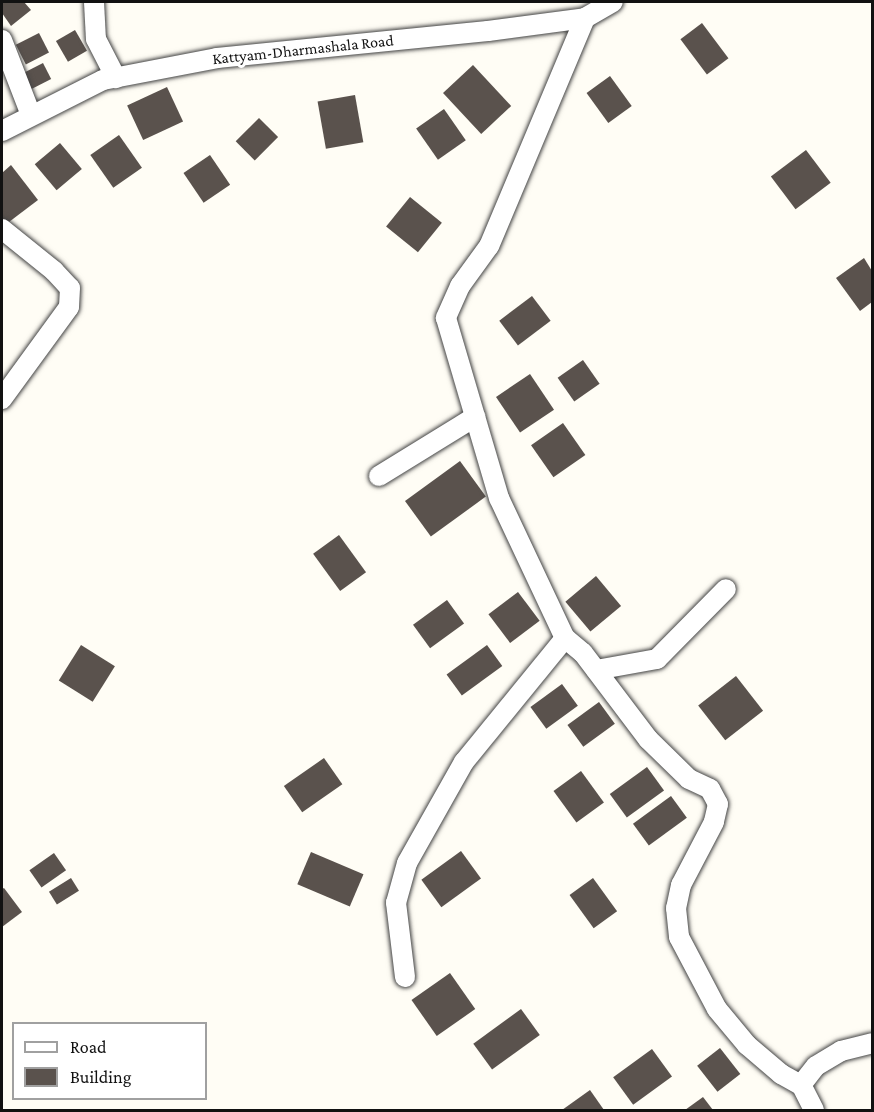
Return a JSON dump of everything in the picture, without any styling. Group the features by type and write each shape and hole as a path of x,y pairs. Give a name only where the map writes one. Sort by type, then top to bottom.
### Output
{"street":[{"path":"94,2 96,39 116,78"},
{"name":"Kattyam-Dharmashala Road","path":"2,131 103,80 217,58 585,18 613,2"},
{"path":"585,18 489,246 460,286 446,318 499,498 565,638 583,653 648,740 688,779 710,789 718,804 714,822 681,885 676,908 679,937 717,1009 747,1045 781,1074 801,1085 814,1110"},
{"path":"2,40 31,115"},
{"path":"2,229 54,271 70,288 69,307 2,399"},
{"path":"379,476 475,417"},
{"path":"596,670 657,659 726,589"},
{"path":"405,977 396,903 407,863 464,762 565,638"},
{"path":"801,1085 816,1066 841,1052 873,1042"}],"building":[{"path":"2,2 24,2 31,10 11,26 2,13"},
{"path":"702,23 728,58 707,74 680,39"},
{"path":"75,30 87,51 68,62 56,41"},
{"path":"39,33 49,53 26,64 16,45"},
{"path":"43,63 51,79 32,89 23,73"},
{"path":"473,65 511,106 481,134 443,93"},
{"path":"610,76 632,106 608,123 587,93"},
{"path":"167,87 183,121 143,140 127,106"},
{"path":"355,95 363,142 326,149 318,102"},
{"path":"444,109 466,140 438,160 416,129"},
{"path":"259,118 278,137 255,160 236,141"},
{"path":"119,135 142,168 113,188 90,155"},
{"path":"60,143 82,169 57,190 35,164"},
{"path":"806,150 831,183 796,209 771,176"},
{"path":"210,155 230,185 204,203 183,173"},
{"path":"11,165 38,200 5,225 2,221 2,173"},
{"path":"410,197 442,223 418,252 386,227"},
{"path":"864,258 872,271 872,302 860,311 836,278"},
{"path":"532,296 551,321 518,345 499,321"},
{"path":"583,360 600,384 574,402 558,378"},
{"path":"530,374 554,410 520,433 496,397"},
{"path":"563,423 585,455 553,477 531,445"},
{"path":"460,461 486,497 431,537 405,501"},
{"path":"339,535 366,572 340,591 313,554"},
{"path":"596,576 621,606 590,632 565,602"},
{"path":"518,592 540,621 510,643 488,614"},
{"path":"447,600 464,623 430,648 413,625"},
{"path":"81,645 115,666 93,702 59,681"},
{"path":"487,645 502,666 462,695 447,674"},
{"path":"736,676 763,711 725,740 698,706"},
{"path":"562,684 578,706 546,729 530,707"},
{"path":"599,702 615,724 583,747 567,725"},
{"path":"324,758 342,784 302,812 284,786"},
{"path":"647,767 664,790 627,817 610,794"},
{"path":"581,771 604,803 576,823 553,791"},
{"path":"671,796 687,818 649,845 633,824"},
{"path":"461,851 481,879 441,907 421,880"},
{"path":"311,852 363,874 350,906 297,884"},
{"path":"54,853 66,870 41,887 29,870"},
{"path":"71,878 79,891 57,904 49,892"},
{"path":"593,878 617,911 594,928 570,895"},
{"path":"4,888 22,912 2,927 2,889"},
{"path":"450,973 475,1009 437,1036 411,1000"},
{"path":"521,1009 540,1035 492,1070 473,1044"},
{"path":"720,1048 740,1074 717,1092 697,1066"},
{"path":"652,1049 672,1077 633,1105 613,1077"},
{"path":"590,1090 604,1110 562,1110"},
{"path":"703,1097 713,1110 685,1110"}]}
